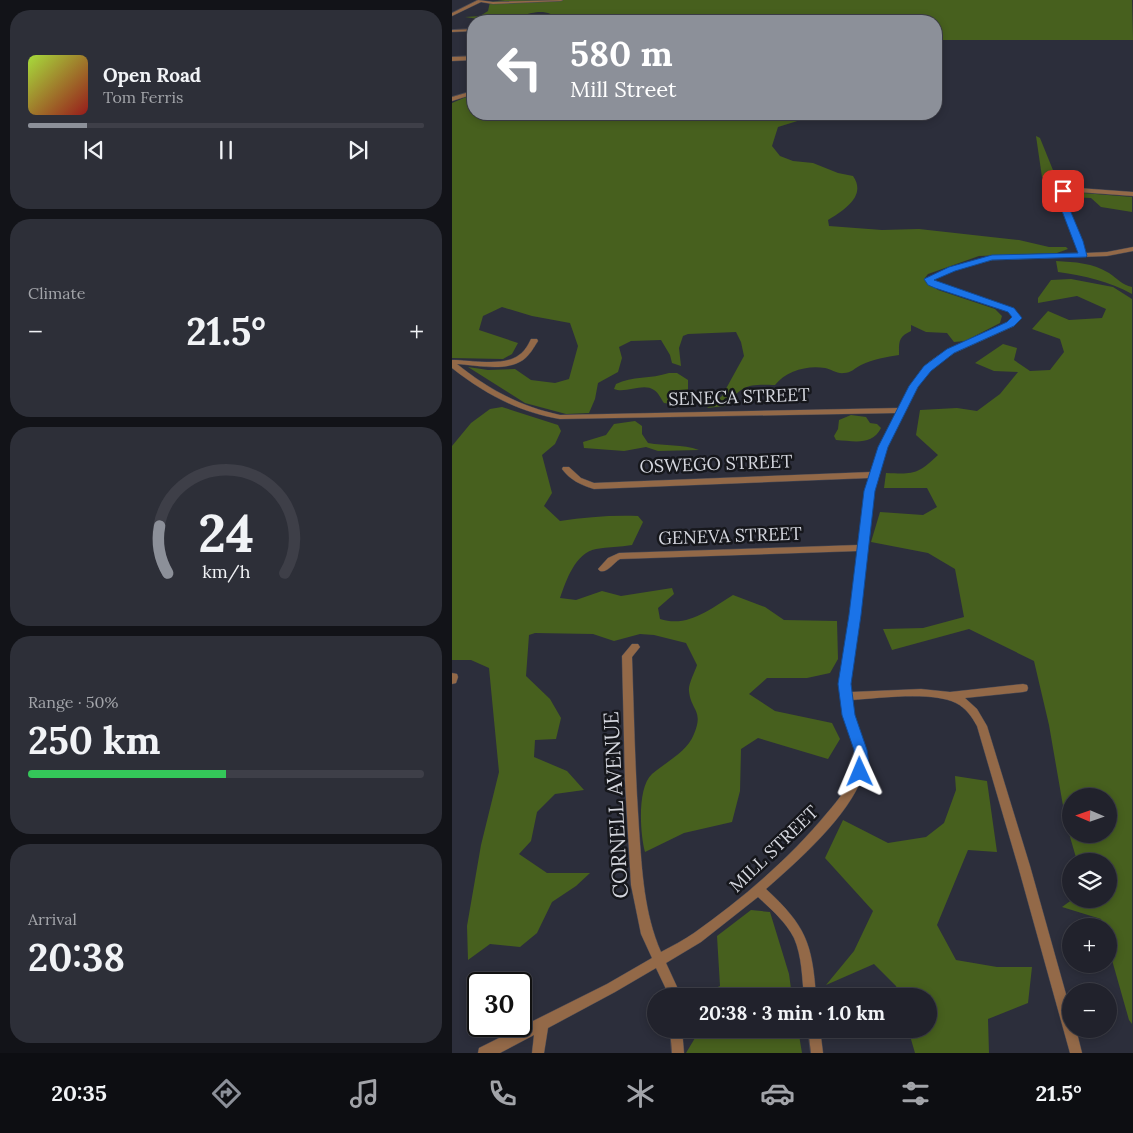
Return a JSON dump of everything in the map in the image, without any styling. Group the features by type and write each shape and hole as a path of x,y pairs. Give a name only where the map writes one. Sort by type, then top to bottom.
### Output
{"street":[{"path":"452,14 481,0 493,3 561,0"},
{"path":"452,31 467,30"},
{"path":"452,59 467,58"},
{"path":"452,99 467,95"},
{"path":"1132,194 1063,191 1060,194 1083,256 1112,254 1132,249"},
{"name":"MILL STREET","path":"484,1053 660,961 697,938 758,889 797,854 842,803 858,778 862,763 861,750 848,715 845,684 864,548 864,523 874,475 883,447 900,410 927,368 941,357 1011,324 1017,318 1011,310 938,286 931,283 929,279 952,269 992,258 1083,256"},
{"path":"452,363 509,362 519,359 525,354 534,341"},
{"name":"SENECA STREET","path":"452,363 488,392 548,416 579,418 900,410"},
{"name":"OSWEGO STREET","path":"566,469 574,479 582,484 594,486 874,475"},
{"name":"GENEVA STREET","path":"604,570 611,560 619,556 864,548"},
{"name":"CORNELL AVENUE","path":"635,647 627,656 630,782 637,885 647,934 672,988"},
{"path":"845,697 903,694 951,696 1023,688"},
{"path":"951,696 970,707 977,715 982,726 1024,866 1076,1053"},
{"path":"758,889 778,908 798,933 805,955 809,988"},
{"path":"538,1053 542,1024"},
{"path":"677,1038 678,1053"},
{"path":"815,1038 817,1053"}],"green space":[{"path":"505,0 1132,0 1133,40 942,40 942,15 553,15 542,12 523,15 482,15 488,11 490,2"},
{"path":"467,97 467,120 801,120 778,127 772,146 780,156 793,161 813,163 838,173 853,176 857,183 857,190 852,202 828,220 829,226 882,230 919,229 1019,240 1049,247 1066,247 1068,249 1057,253 979,256 928,274 924,279 938,290 995,309 1002,316 1000,323 965,341 954,342 947,333 926,332 911,325 911,331 900,340 899,355 870,361 846,373 818,367 804,368 785,376 775,385 746,387 736,394 725,406 707,408 722,396 744,356 741,342 736,332 688,334 683,336 679,348 681,366 672,363 670,355 661,340 631,341 619,347 622,358 618,372 598,383 595,399 589,413 566,414 525,403 468,367 488,370 515,369 531,380 555,383 569,379 578,346 570,323 532,316 502,307 483,316 479,330 518,343 512,354 503,359 452,358 452,103"},
{"path":"1036,136 1040,138 1059,185 1042,177"},
{"path":"1083,193 1132,197 1132,212 1101,207 1091,198 1068,197 1071,194"},
{"path":"1056,261 1097,267 1132,287 1132,294 1096,280 1058,272"},
{"path":"1071,279 1113,287 1132,299 1132,1024 1129,1020 1116,973 1117,918 1098,918 1065,908 1117,908 1117,853 1075,853 1072,843 1117,843 1117,788 1062,788 1062,800 1049,725 1034,661 969,629 892,650 883,629 923,628 964,617 955,569 928,553 871,542 880,512 923,515 937,507 927,488 884,488 886,473 915,472 938,455 916,435 920,410 957,408 977,411 1000,394 1018,372 994,371 975,363 1003,344 1017,348 1014,360 1030,371 1050,370 1064,352 1060,339 1032,329 1048,311 1069,320 1102,318 1106,309 1077,296 1038,303 1038,298 1051,280"},
{"path":"677,373 688,380 688,391 682,402 664,403 654,390 645,387 624,390 614,389 616,384 622,381"},
{"path":"502,407 558,425 561,431 555,444 542,455 552,493 544,506 560,521 580,518 638,516 643,522 632,545 596,549 582,556 572,569 560,598 576,600 602,591 621,596 672,588 674,594 658,608 660,619 680,621 689,619 698,616 733,595 765,607 784,620 837,621 838,659 830,673 807,678 767,678 749,694 775,711 832,723 840,739 828,759 758,738 741,749 740,791 732,822 684,833 645,852 641,811 647,780 686,746 697,726 697,715 690,698 689,688 697,665 686,643 654,635 640,634 614,641 593,634 535,633 529,635 526,676 550,699 561,718 556,739 535,740 534,757 567,771 584,790 555,794 537,812 531,841 519,854 547,873 590,873 576,886 552,902 537,933 520,947 490,944 468,960 467,926 481,845 499,772 489,668 471,660 452,660 452,446 471,423 490,409"},
{"path":"851,415 866,417 870,423 877,424 881,428 873,438 868,440 836,440 834,436 838,429 839,420"},
{"path":"635,421 642,426 642,434 648,443 699,450 658,451 646,447 624,451 584,448 583,442 606,435 614,424"},
{"path":"955,776 987,781 997,852 968,850 937,925 956,960 997,967 1032,967 1028,1003 988,1019 989,1053 915,1053 911,1038 937,1038 937,988 897,988 874,964 826,985 854,951 873,911 825,858 843,820 888,843 926,837 944,823 956,790"},
{"path":"751,910 770,912 789,974 791,988 715,988 720,986 717,936"},
{"path":"695,1038 800,1038 802,1053 686,1053"}],"route":[{"path":"860,772 862,763 861,750 848,715 845,684 864,548 864,523 869,491 883,447 900,410 927,368 951,351 1011,324 1017,318 1013,311 1002,306 938,286 931,283 929,279 952,269 992,258 1083,256 1079,241 1061,198 1060,194 1063,191"}]}
